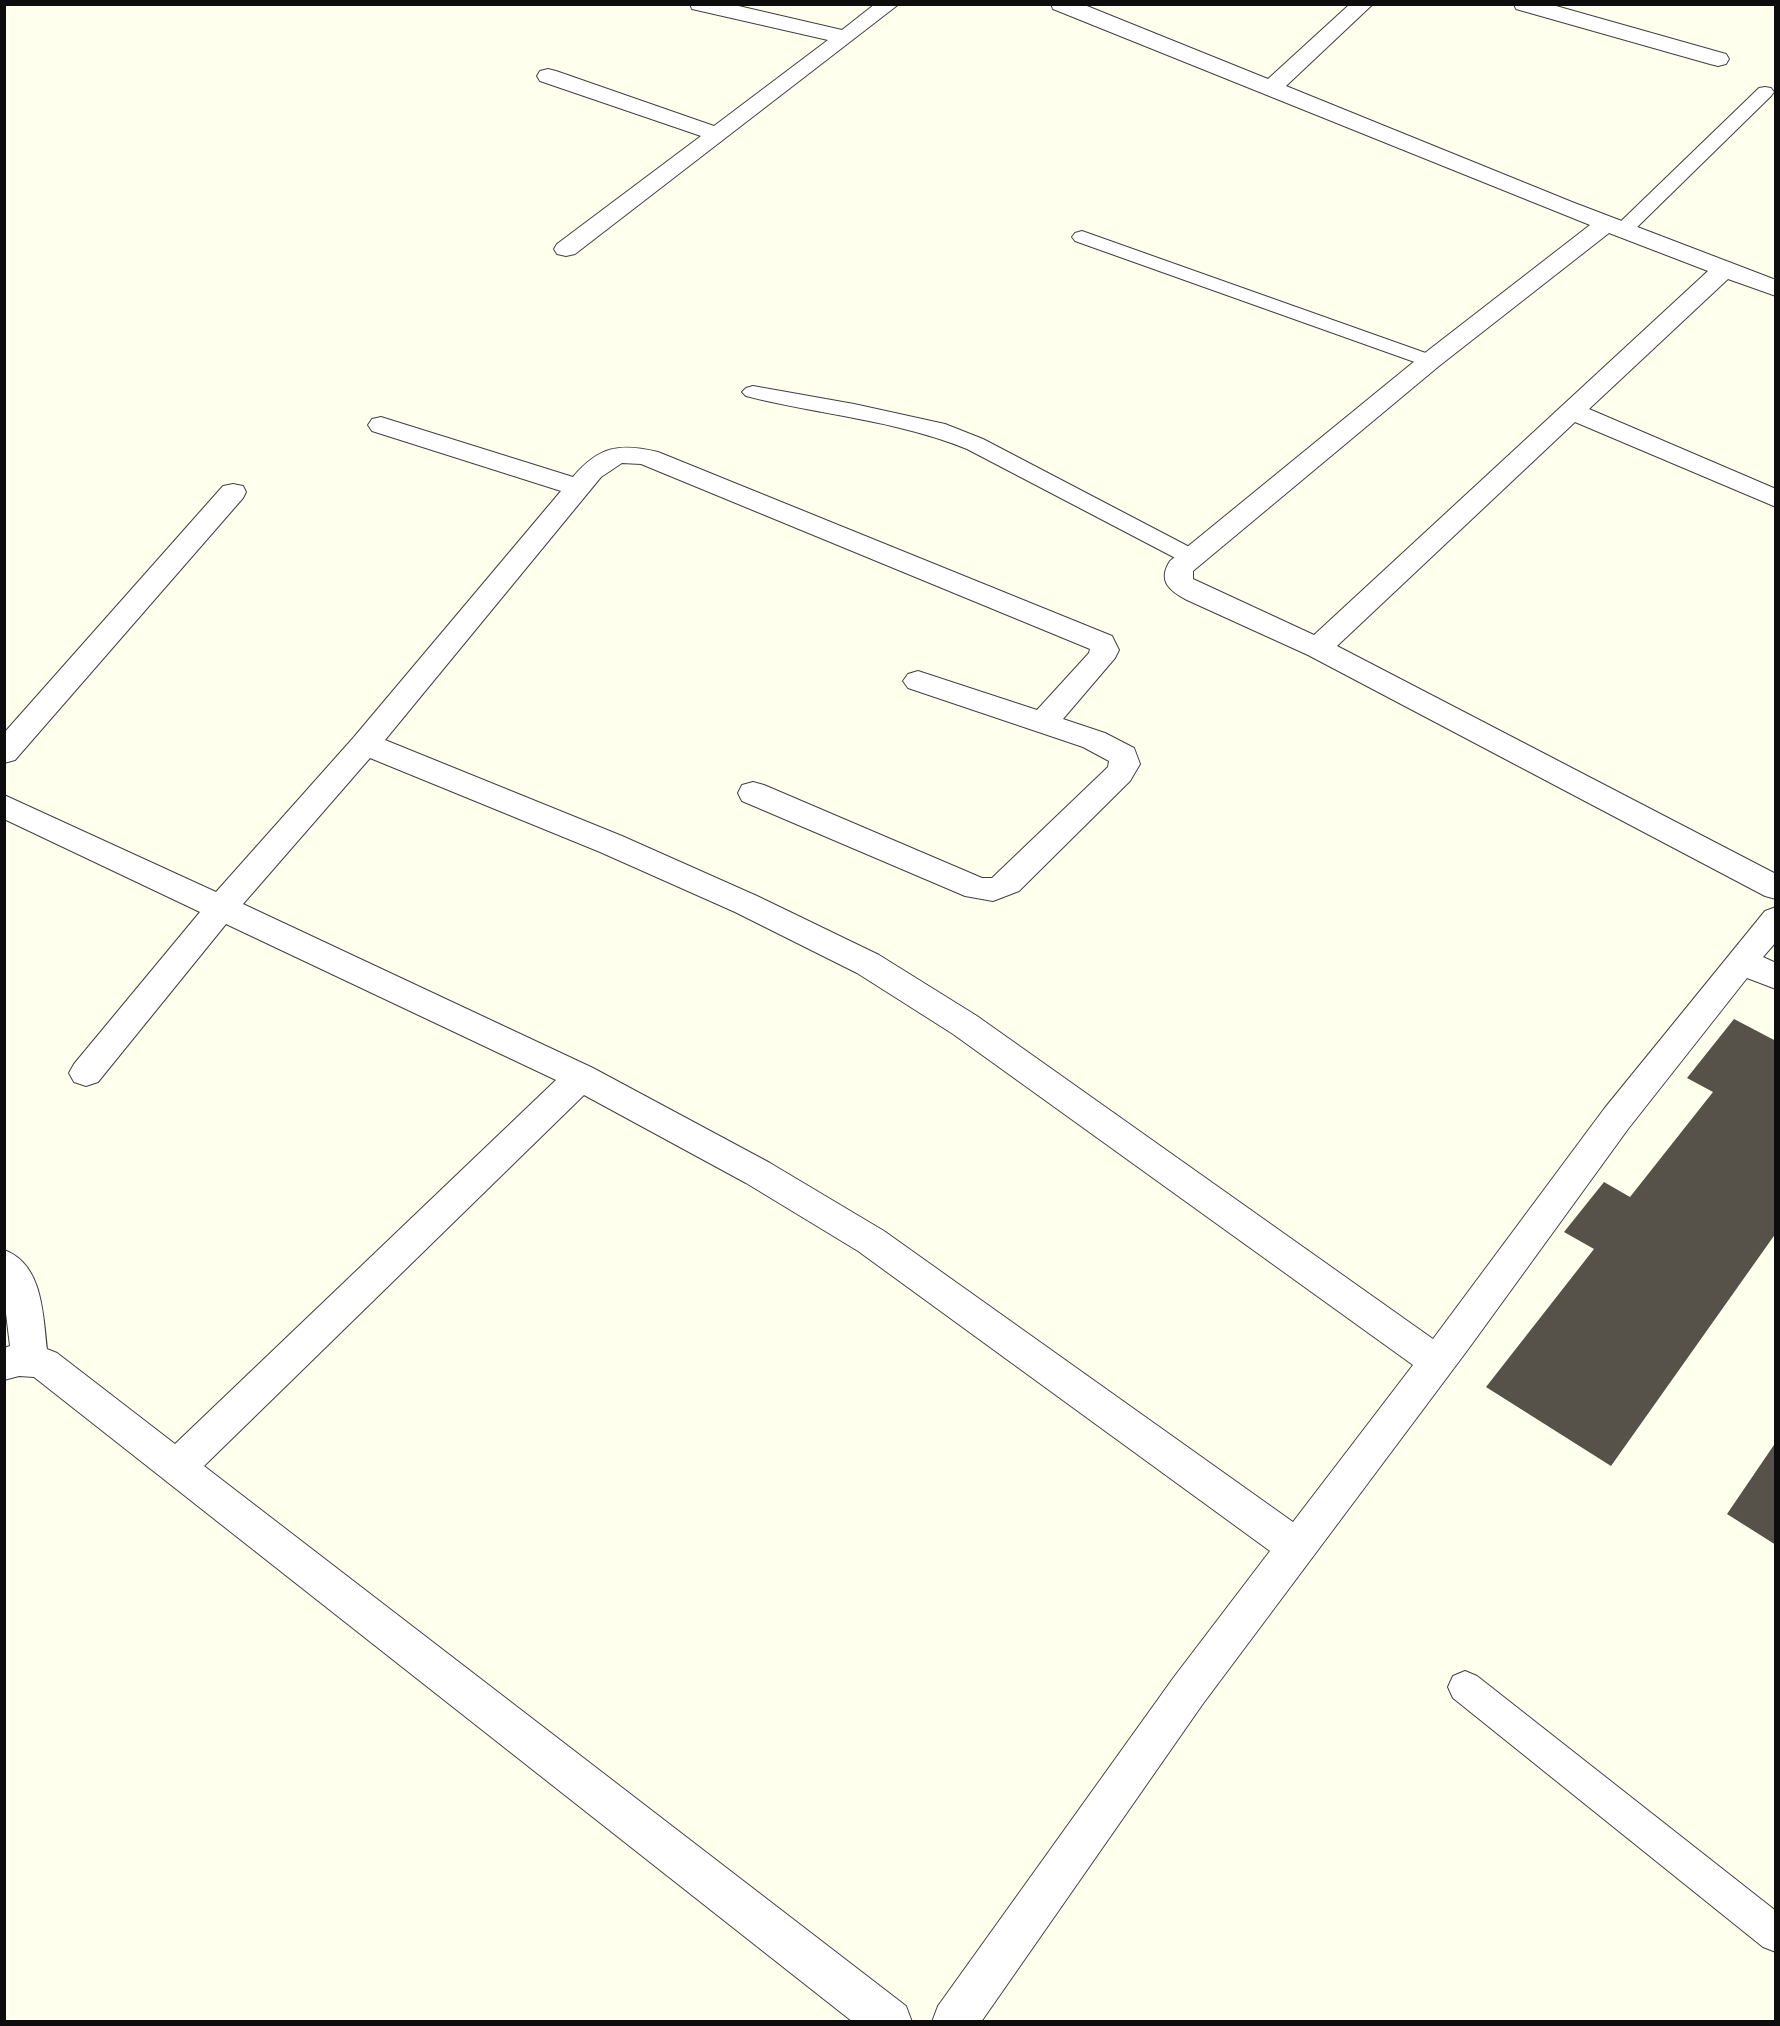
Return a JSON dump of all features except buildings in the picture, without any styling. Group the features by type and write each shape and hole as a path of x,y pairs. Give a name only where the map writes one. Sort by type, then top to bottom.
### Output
{"street":[{"path":"700,4 846,37"},
{"path":"566,249 888,4"},
{"path":"1061,4 1614,227 1776,289"},
{"path":"1271,88 1363,4"},
{"path":"1524,4 1718,59"},
{"path":"548,76 717,134"},
{"path":"1614,227 1430,361 1191,557 1180,567 1178,576 1180,584 1197,594 1318,648 1776,888"},
{"path":"1318,648 1724,269"},
{"path":"1572,411 1776,499"},
{"path":"381,426 578,487"},
{"path":"86,1073 221,908 365,744 578,487 607,459 620,453 649,458 1092,637 1102,644 1105,651 1043,723"},
{"path":"4,753 233,492"},
{"path":"753,793 976,888 988,891 999,890 1119,774 1125,764 1123,755 1110,747 918,681"},
{"path":"365,744 611,844 746,904 868,964 965,1025 1436,1361"},
{"path":"4,806 581,1077 758,1173 871,1241 1296,1547"},
{"path":"954,2022 1188,1690 1616,1119 1776,920"},
{"path":"1742,961 1776,977"},
{"path":"177,1467 581,1077"},
{"path":"4,1265 22,1291 17,1362 44,1364 890,2022"}],"lane":[{"path":"1614,227 1765,92"},
{"path":"1082,237 1430,361"},
{"path":"753,392 854,410 937,429 975,444 1191,557"},
{"path":"1465,1687 1776,1934"}]}
